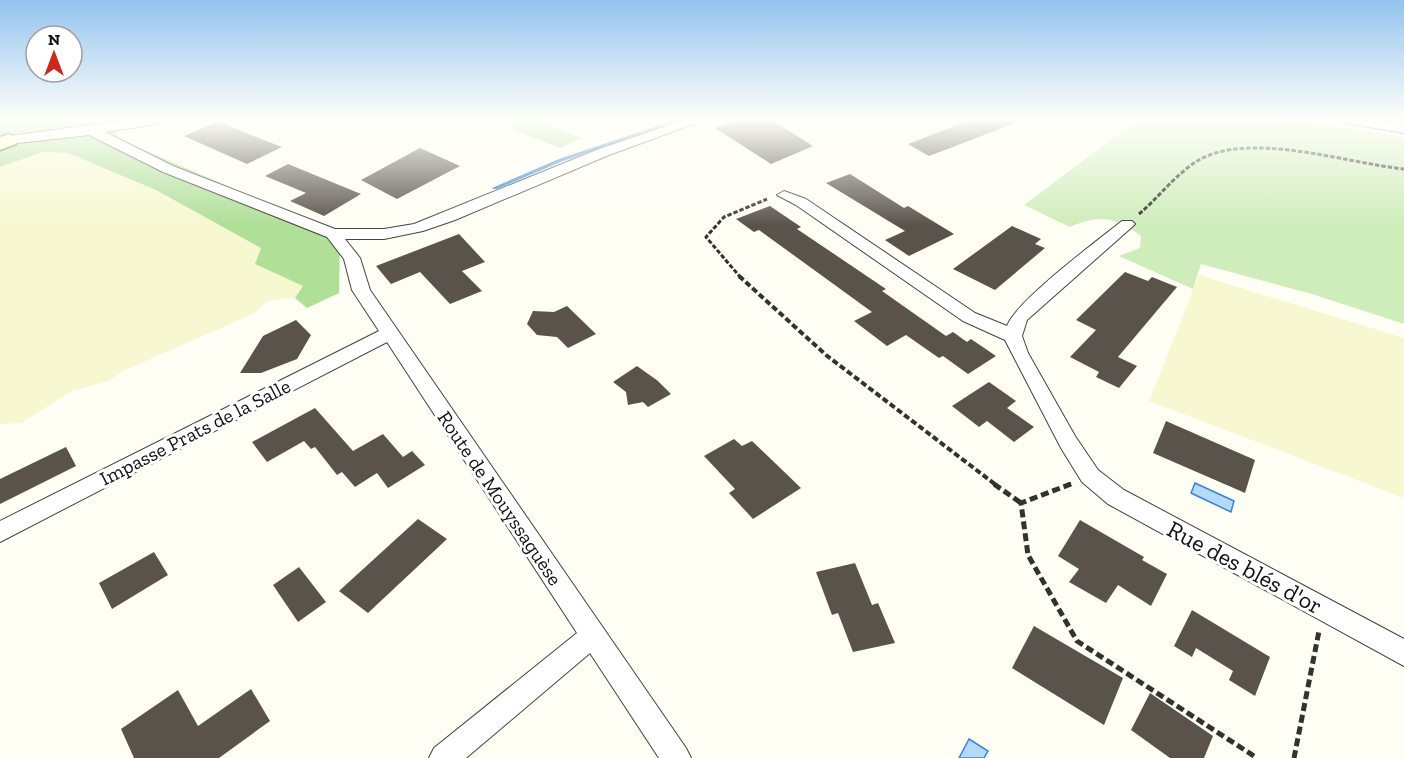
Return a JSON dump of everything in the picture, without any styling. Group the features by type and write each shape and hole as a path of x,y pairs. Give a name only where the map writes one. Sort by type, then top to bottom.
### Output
{"street":[{"path":"139,154 168,169 333,234 384,234 417,228 450,217 598,154"},
{"path":"784,195 801,202 969,317 1013,336"},
{"path":"1090,476 1025,364 1013,336 1019,318 1076,266 1127,224"},
{"name":"Route de Mouyssaguèse","path":"333,234 352,258 361,290 592,637 676,758"},
{"path":"352,258 384,234"},
{"name":"Impasse Prats de la Salle","path":"0,532 390,333"},
{"name":"Rue des blés d'or","path":"1090,476 1116,497 1404,653"},
{"path":"444,758 574,649 592,637"}],"path":[{"path":"1127,224 1196,162 1213,154"},
{"path":"1303,154 1404,169"},
{"path":"784,195 765,199 719,219 711,226 706,237 743,281 799,334 969,467 1021,503 1028,555 1077,640 1257,758"},
{"path":"1021,503 1090,476"},
{"path":"1294,758 1323,609"}],"green space":[{"path":"0,154 36,154 0,167"},
{"path":"36,154 71,154 156,190 262,248 255,264 304,286 295,298 267,301 253,314 123,371 109,381 72,391 21,423 0,424 0,167"},
{"path":"71,154 155,154 340,235 339,293 307,308 295,298 303,286 255,264 261,248 156,190"},
{"path":"1091,154 1404,154 1404,324 1312,294 1201,264 1193,289 1119,256 1140,248 1141,236 1115,221 1090,220 1070,227 1024,205"},
{"path":"1199,275 1404,338 1404,498 1149,401"}],"water":[{"path":"1195,483 1234,501 1231,512 1191,493"},
{"path":"969,739 988,751 984,758 959,758"}],"building":[{"path":"225,154 267,154 247,164"},
{"path":"408,154 434,154 460,166 397,199 361,180"},
{"path":"756,154 793,154 771,164"},
{"path":"288,164 361,194 324,216 290,201 306,193 265,176"},
{"path":"850,174 904,208 908,206 954,234 909,256 885,240 905,231 826,183"},
{"path":"770,206 801,227 797,229 886,289 882,291 946,336 953,332 967,342 971,339 996,356 968,374 943,356 939,358 906,335 887,346 854,321 872,312 759,230 754,232 736,219"},
{"path":"1012,226 1041,239 1035,244 1045,248 995,290 953,269"},
{"path":"459,234 485,262 462,271 482,291 450,304 420,272 391,284 376,266"},
{"path":"1125,272 1148,281 1152,277 1177,287 1118,357 1137,366 1119,388 1096,377 1099,372 1070,357 1096,330 1076,320"},
{"path":"567,306 596,334 568,348 557,337 537,335 527,324 533,311 554,312"},
{"path":"296,320 311,335 297,359 261,373 240,373 263,336"},
{"path":"637,366 671,394 648,407 643,402 628,405 626,392 613,382"},
{"path":"989,382 1016,401 1007,408 1034,427 1014,442 987,421 979,427 952,406"},
{"path":"315,408 353,451 383,434 403,457 412,451 425,465 388,488 377,473 355,487 342,472 337,475 315,447 311,449 304,441 267,462 252,442"},
{"path":"1166,421 1255,460 1245,493 1153,453"},
{"path":"734,439 742,446 752,441 801,488 753,519 729,493 735,489 704,456"},
{"path":"66,447 76,466 0,504 0,479"},
{"path":"418,519 447,539 368,613 339,591"},
{"path":"1080,520 1144,557 1142,560 1167,574 1151,606 1118,585 1106,603 1069,582 1079,569 1058,556"},
{"path":"154,552 168,575 112,609 99,583"},
{"path":"855,563 872,605 878,603 895,643 853,652 838,613 832,615 816,572"},
{"path":"299,567 326,602 298,622 273,585"},
{"path":"1192,610 1270,657 1255,696 1229,680 1233,671 1196,648 1192,657 1174,646"},
{"path":"1034,626 1123,678 1104,725 1012,668"},
{"path":"251,689 270,721 219,758 134,758 121,729 178,690 198,726"},
{"path":"1150,693 1213,736 1204,758 1170,758 1131,730"}],"waterway":[{"path":"495,188 578,154"}]}
